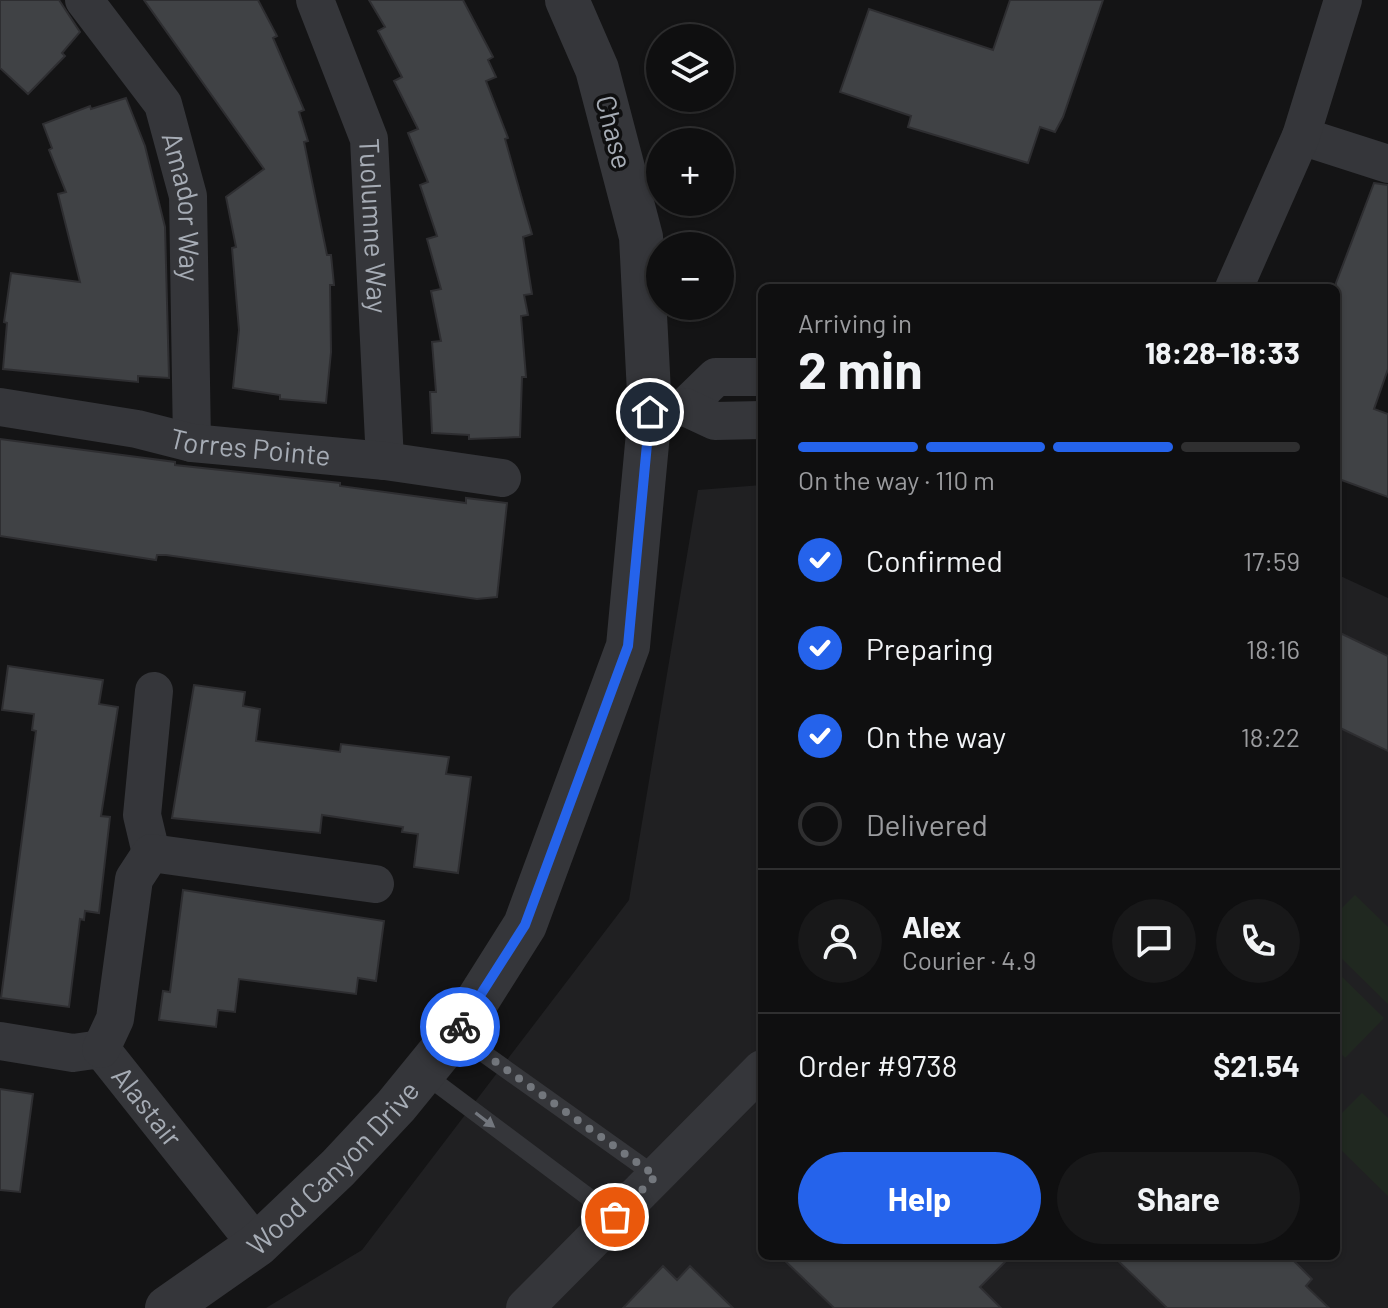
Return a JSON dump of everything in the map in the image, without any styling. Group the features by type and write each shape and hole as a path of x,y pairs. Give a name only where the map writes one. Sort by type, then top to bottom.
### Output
{"street":[{"name":"Amador Way","path":"84,0 163,104 188,196 192,443"},
{"name":"Tuolumne Way","path":"315,0 369,139 385,461"},
{"name":"Chase","path":"567,0 597,69 641,237 667,409"},
{"path":"1236,284 1301,136 1343,0"},
{"path":"1301,136 1388,164"},
{"path":"667,409 716,377 758,377"},
{"name":"Torres Pointe","path":"0,407 137,429 192,443 385,461 502,478"},
{"path":"667,409 715,421 758,420"},
{"name":"Wood Canyon Drive","path":"167,1308 257,1245 338,1168 455,1033 525,925 628,646 667,409"},
{"path":"101,1049 115,1019 134,879 151,853 142,815 154,691"},
{"path":"151,853 375,884"},
{"name":"Alastair","path":"0,1041 73,1053 101,1049 257,1245"},
{"path":"525,1308 758,1073"}],"lane":[{"path":"455,1033 656,1176"},
{"path":"423,1073 615,1217"}],"shaded area":[{"path":"758,485 758,1260 1340,1260 1340,576 1388,598 1388,1308 266,1308 362,1250 629,900 698,490"},
{"path":"1355,895 1388,927 1388,1004 1340,957 1340,910"},
{"path":"1340,975 1384,1018 1345,1058 1340,1052"},
{"path":"1362,1093 1388,1118 1388,1196 1340,1149 1340,1115"}],"building":[{"path":"0,0 59,0 80,32 62,53 65,56 28,94 0,68"},
{"path":"144,0 258,0 277,36 273,38 304,110 299,112 308,141 304,142 327,255 331,255 334,285 330,285 331,352 326,403 280,399 280,395 233,388 239,330 232,248 236,247 226,197 264,169"},
{"path":"369,0 463,0 493,57 488,60 496,77 486,81 508,138 505,139 532,234 523,237 532,294 524,295 528,315 521,316 526,377 522,377 520,437 469,439 469,435 432,433 430,392 436,392 432,342 441,341 431,291 441,289 427,239 437,236 420,185 428,182 408,133 418,129 394,81 402,77 378,31 385,27"},
{"path":"1010,0 1103,0 1063,117 1055,132 1040,127 1028,163 908,127 911,116 840,92 869,9 993,50"},
{"path":"126,98 145,146 165,227 169,378 138,376 138,382 3,369 7,323 4,322 11,273 80,282 58,194 66,192 49,150 52,148 43,124 90,106 91,109"},
{"path":"1374,183 1388,185 1388,369 1374,409 1388,414 1388,497 1340,479 1340,284 1336,283"},
{"path":"0,439 175,462 175,465 340,483 340,486 466,503 466,498 507,503 497,597 477,599 166,555 157,555 156,560 0,536"},
{"path":"1340,633 1388,656 1388,751 1340,728"},
{"path":"8,666 103,680 99,704 118,707 101,816 110,817 99,913 85,911 84,920 80,919 69,1007 1,998 36,731 32,730 34,714 2,710"},
{"path":"194,685 245,692 243,706 260,709 256,741 340,752 341,744 449,757 446,774 471,777 458,873 414,867 418,834 402,832 403,827 322,815 320,833 172,818"},
{"path":"183,890 384,921 376,981 358,978 356,994 239,979 235,1012 218,1010 216,1027 159,1020 163,991 170,992"},
{"path":"0,1089 33,1094 20,1192 0,1190"},
{"path":"784,1260 1007,1260 980,1287 1001,1308 834,1308"},
{"path":"1117,1260 1293,1260 1312,1279 1306,1286 1329,1308 1167,1308"},
{"path":"663,1266 677,1280 690,1266 733,1308 623,1308"}],"way so far":[{"path":"460,1027 455,1033 656,1176 615,1217"}],"route":[{"path":"460,1027 525,925 628,646 650,412"}]}
